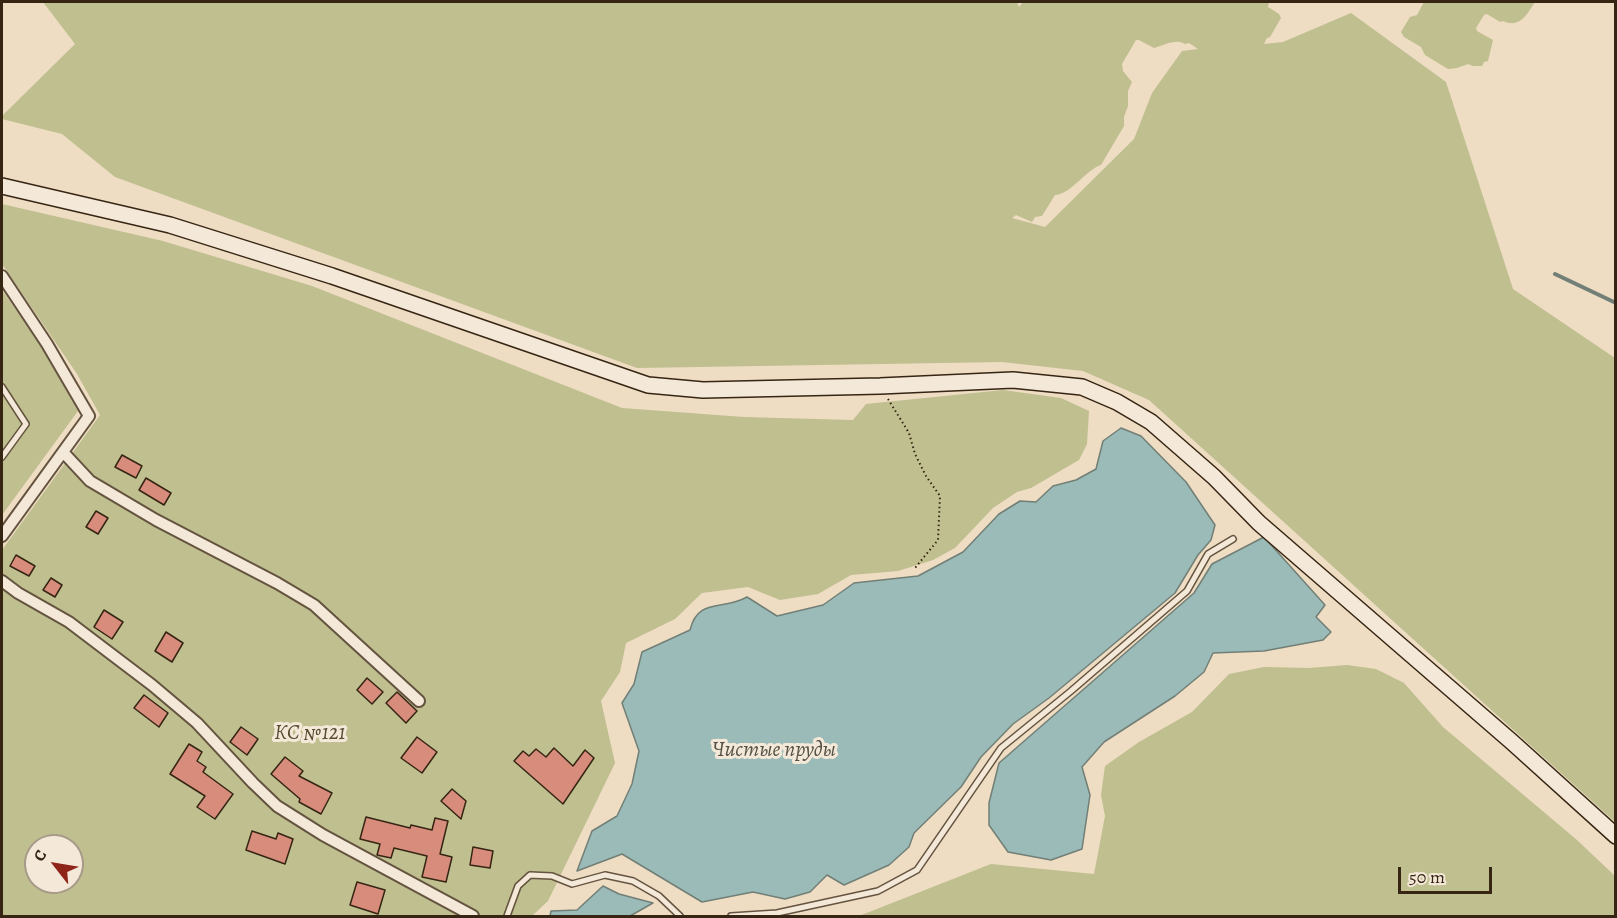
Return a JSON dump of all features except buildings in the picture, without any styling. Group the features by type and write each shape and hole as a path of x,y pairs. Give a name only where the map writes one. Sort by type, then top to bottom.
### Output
{"main road":[{"path":"2,186 170,225 332,276 648,385 703,390 1013,380 1082,387 1117,402 1151,422 1214,477 1258,524 1512,742 1616,836"}],"street":[{"path":"2,276 47,344 89,416 2,536"},
{"path":"63,452 90,481 156,520 277,583 314,605 419,701"},
{"path":"2,581 18,593 69,622 152,685 197,723 277,806 323,836 473,916"}],"lane":[{"path":"2,387 26,424 2,454"},
{"path":"731,916 777,913 878,891 916,870 1001,748 1187,591 1208,554 1233,539"},
{"path":"507,916 518,886 530,875 552,876 572,884 605,875 633,880 658,896 680,916"}],"path":[{"path":"880,386 909,433 915,454 940,496 938,540 915,568"}],"green space":[{"path":"43,2 1017,2 1019,7 1023,2 1269,2 1268,7 1281,18 1264,44 1283,42 1351,13 1446,82 1513,289 1615,358 1615,822 1149,400 1083,371 1002,362 637,368 115,177 62,134 2,119 2,116 75,44","holes":["1136,40 1154,48 1181,42 1189,43 1198,49 1182,51 1152,93 1134,139 1045,227 1012,218 1016,215 1032,222 1035,217 1042,216 1055,195 1067,191 1090,171 1101,165 1124,126 1128,91 1132,82 1123,71 1122,64"]},
{"path":"1424,2 1535,2 1518,22 1500,22 1487,14 1484,15 1476,28 1477,31 1493,40 1488,61 1482,66 1468,64 1448,69 1425,55 1421,47 1404,37 1401,32 1410,17 1417,15"},
{"name":"КС №121","path":"2,204 163,241 312,286 622,408 744,417 853,420 866,404 1003,390 1061,398 1089,411 1087,444 1079,460 1031,488 1017,492 993,508 955,548 933,560 898,571 851,575 818,594 780,600 748,587 702,593 675,619 626,643 620,672 601,701 615,763 548,901 532,916 2,916 2,550 100,415 77,374 2,264"},
{"path":"2,290 40,345 78,411 2,515"},
{"path":"1347,665 1376,669 1404,683 1443,727 1577,840 1615,876 1615,916 859,916 991,864 1094,874 1105,816 1101,795 1105,766 1139,742 1192,712 1229,674 1264,667 1309,668"}],"water":[{"name":"Чистые пруды","path":"1121,428 1141,436 1186,482 1215,525 1211,540 1198,555 1175,593 1049,698 1013,724 981,757 961,787 914,833 909,847 889,865 844,885 827,875 810,892 785,899 753,892 702,902 622,854 577,871 592,831 617,816 632,784 639,751 622,703 634,684 642,652 690,630 699,613 712,606 747,597 777,616 823,605 854,583 918,576 963,552 999,514 1020,501 1036,502 1053,486 1076,480 1096,469 1103,441"},
{"path":"1264,537 1325,605 1316,617 1331,632 1323,640 1264,651 1213,653 1204,672 1175,696 1104,742 1082,767 1090,795 1082,849 1051,860 1008,852 989,825 989,803 999,763 1194,593 1212,564"},
{"path":"603,886 619,894 653,903 630,916 550,916 551,911 577,910"}],"waterway":[{"path":"1555,274 1616,303"}]}
